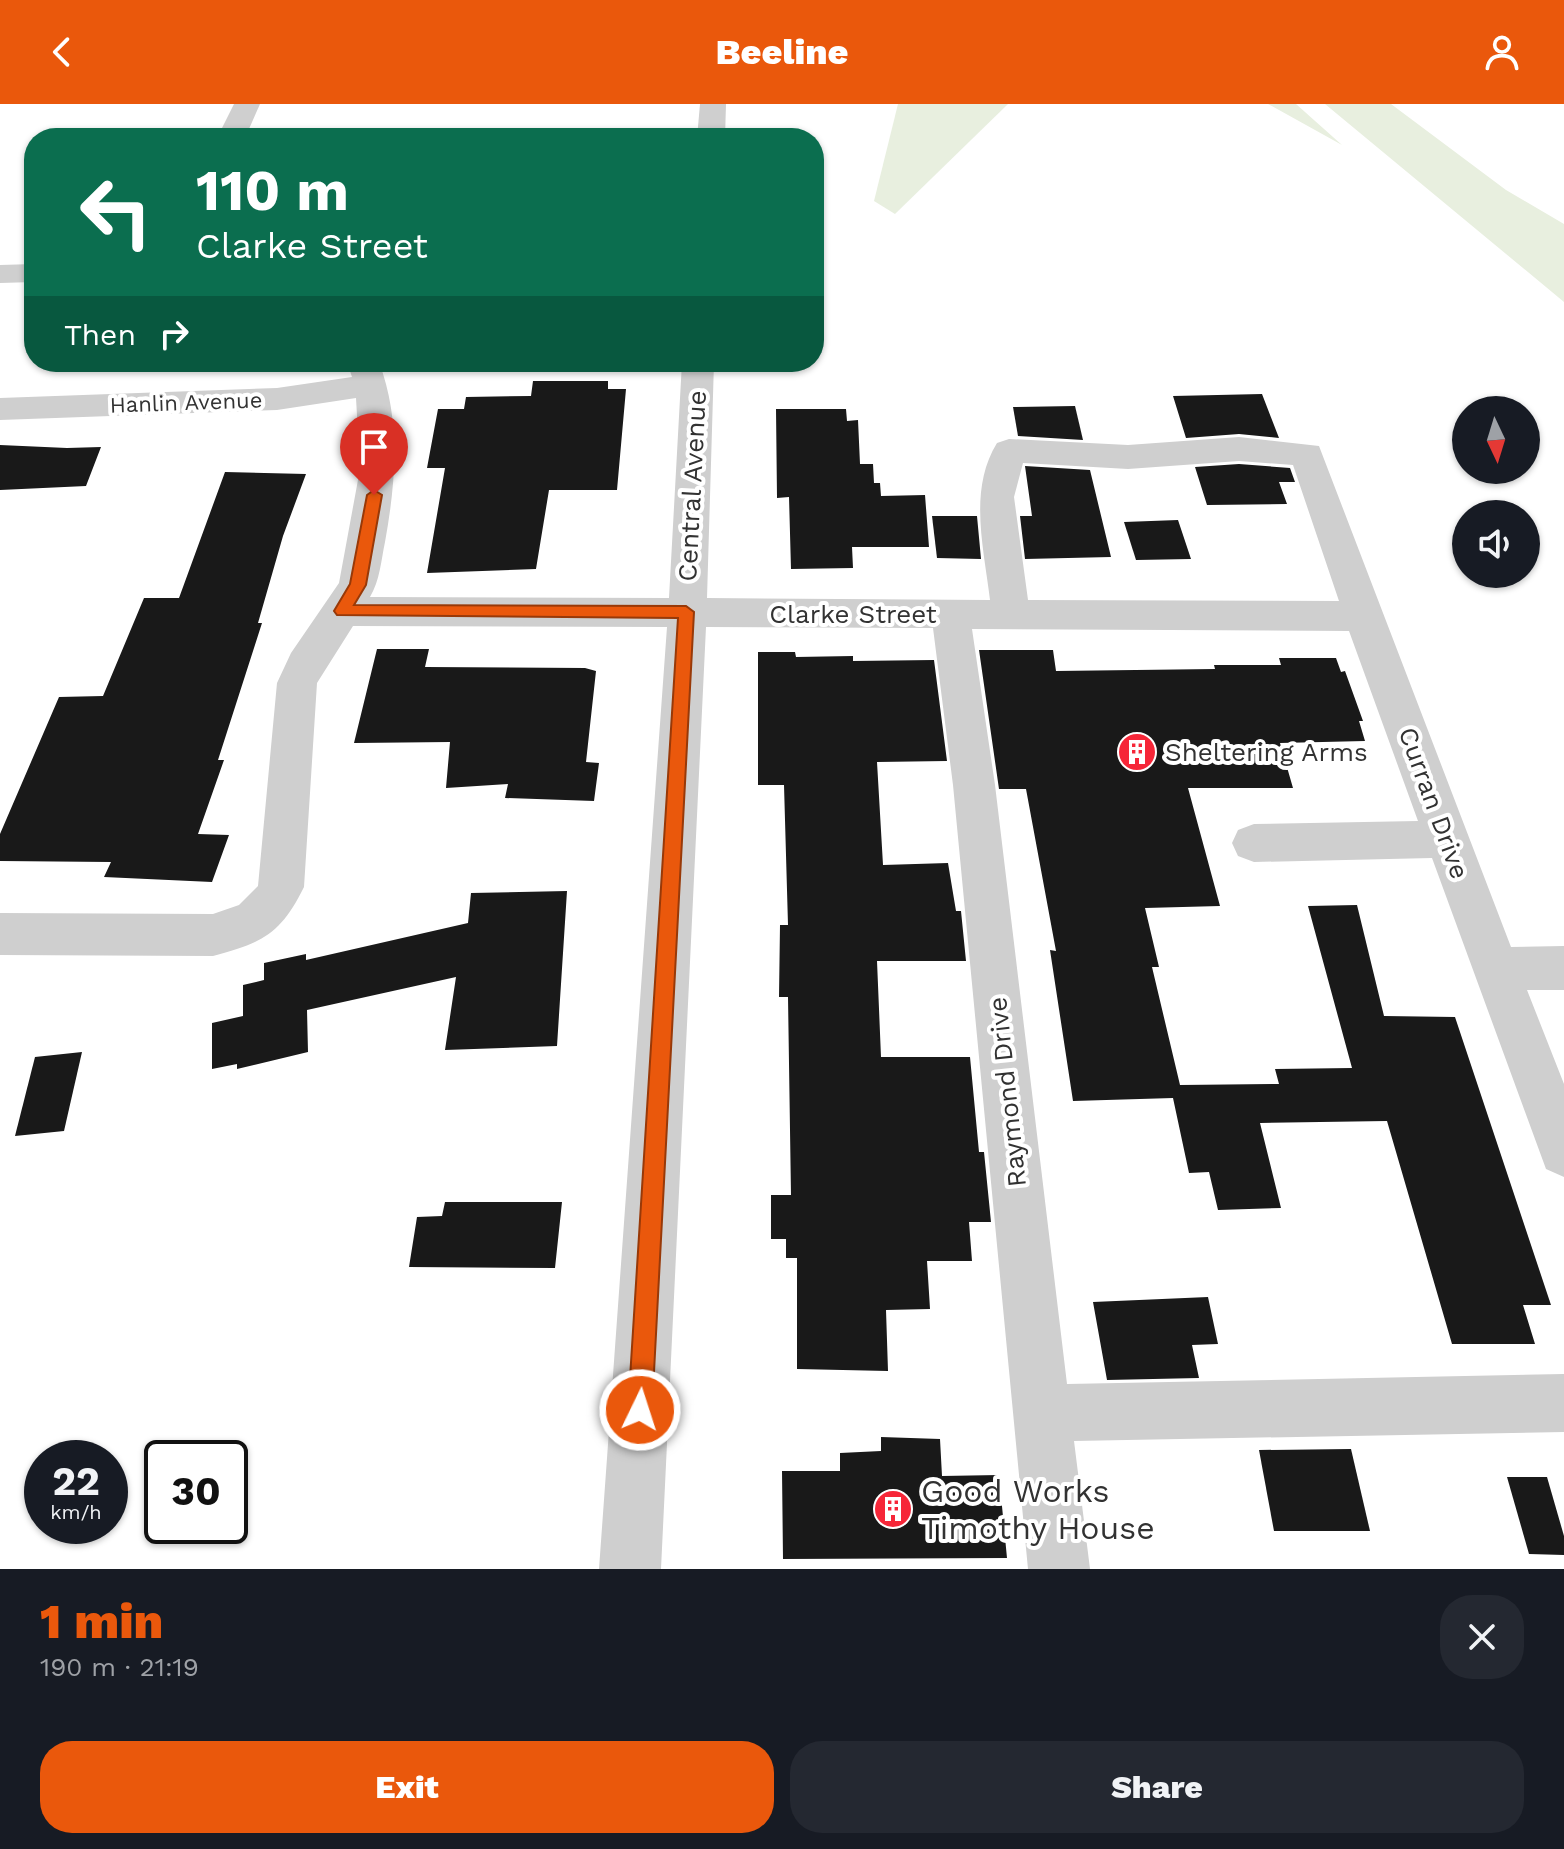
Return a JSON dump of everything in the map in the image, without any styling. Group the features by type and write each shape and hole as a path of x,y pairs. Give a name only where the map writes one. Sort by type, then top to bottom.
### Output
{"street":[{"path":"236,128 247,104"},
{"path":"712,128 713,104"},
{"path":"0,274 24,273"},
{"name":"Central Avenue","path":"630,1569 698,372"},
{"path":"0,934 213,935 243,927 266,911 278,896 297,683 305,664 358,585 378,469 377,428 367,373"},
{"name":"Hanlin Avenue","path":"0,409 277,399 367,373"},
{"name":"Curran Drive","path":"1011,615 996,497 1009,451 1128,457 1239,449 1307,454 1363,616 1564,1151"},
{"name":"Clarke Street","path":"342,611 1363,616"},
{"name":"Raymond Drive","path":"951,615 974,785 1059,1569"},
{"path":"1254,843 1449,839"},
{"path":"1494,969 1564,968"},
{"path":"1041,1413 1564,1403"}],"green space":[{"path":"898,104 1008,104 895,214 874,201"},
{"path":"1268,104 1296,104 1342,145"},
{"path":"1325,104 1391,104 1506,190 1564,224 1564,302"}],"building":[{"path":"533,381 608,381 608,389 626,389 617,490 549,490 536,569 427,573 445,468 427,468 438,409 464,409 466,397 531,396"},
{"path":"1262,394 1279,438 1239,434 1186,438 1173,396"},
{"path":"1075,406 1083,440 1018,436 1013,407"},
{"path":"776,409 846,409 847,421 858,420 860,464 873,464 874,483 880,483 881,496 925,495 929,547 852,547 853,568 791,569 789,497 777,498"},
{"path":"0,445 101,447 86,486 0,490"},
{"path":"1239,464 1290,468 1295,482 1279,482 1287,504 1207,505 1195,467"},
{"path":"1025,466 1090,470 1111,557 1025,559 1020,516 1032,516"},
{"path":"225,472 306,474 283,536 258,623 262,623 218,760 224,760 198,834 229,835 212,882 104,877 111,862 0,861 0,834 59,697 103,696 144,598 179,598"},
{"path":"932,516 977,516 981,559 937,558"},
{"path":"1178,520 1191,559 1136,560 1124,522"},
{"path":"377,649 429,649 425,667 585,668 596,671 586,762 599,763 594,801 505,798 508,784 446,788 450,742 354,743"},
{"path":"979,650 1053,650 1056,671 1215,669 1214,665 1281,665 1279,658 1336,658 1341,672 1345,671 1363,721 1359,721 1365,741 1280,743 1293,788 1188,788 1220,906 1145,908 1159,967 1152,967 1180,1085 1279,1084 1275,1069 1352,1068 1308,906 1357,905 1384,1016 1455,1017 1551,1305 1523,1305 1535,1344 1452,1344 1387,1121 1260,1123 1281,1208 1218,1210 1209,1172 1189,1173 1173,1098 1073,1101 1050,950 1056,951 1026,789 999,789"},
{"path":"758,652 795,652 796,657 853,656 853,661 934,660 947,761 877,762 883,865 948,863 956,911 961,911 966,961 877,961 881,1057 970,1057 979,1152 984,1152 991,1222 969,1222 972,1261 927,1261 930,1309 886,1310 888,1371 797,1369 797,1258 786,1258 786,1239 771,1239 771,1195 791,1195 788,997 779,997 780,925 788,925 784,785 758,785"},
{"path":"567,891 557,1046 445,1050 456,977 307,1010 308,1052 237,1069 237,1064 212,1069 212,1023 243,1016 243,985 264,980 264,963 306,954 306,960 468,923 471,893"},
{"path":"82,1052 64,1131 15,1136 35,1057"},
{"path":"445,1202 562,1202 555,1268 409,1267 417,1217 442,1216"},
{"path":"1208,1297 1218,1344 1192,1345 1199,1378 1107,1380 1093,1302"},
{"name":"Good Works Timothy House","path":"881,1437 940,1439 942,1476 999,1475 1007,1558 783,1559 782,1471 840,1471 840,1453 881,1451"},
{"path":"1351,1449 1370,1531 1274,1531 1259,1450"},
{"path":"1507,1477 1547,1477 1564,1536 1564,1555 1529,1554"}],"place":[{"name":"Sheltering Arms","path":"1137,752"},
{"name":"Good Works Timothy House","path":"893,1509"}],"route":[{"path":"374,495 358,585 342,611 686,612 640,1410"}]}
